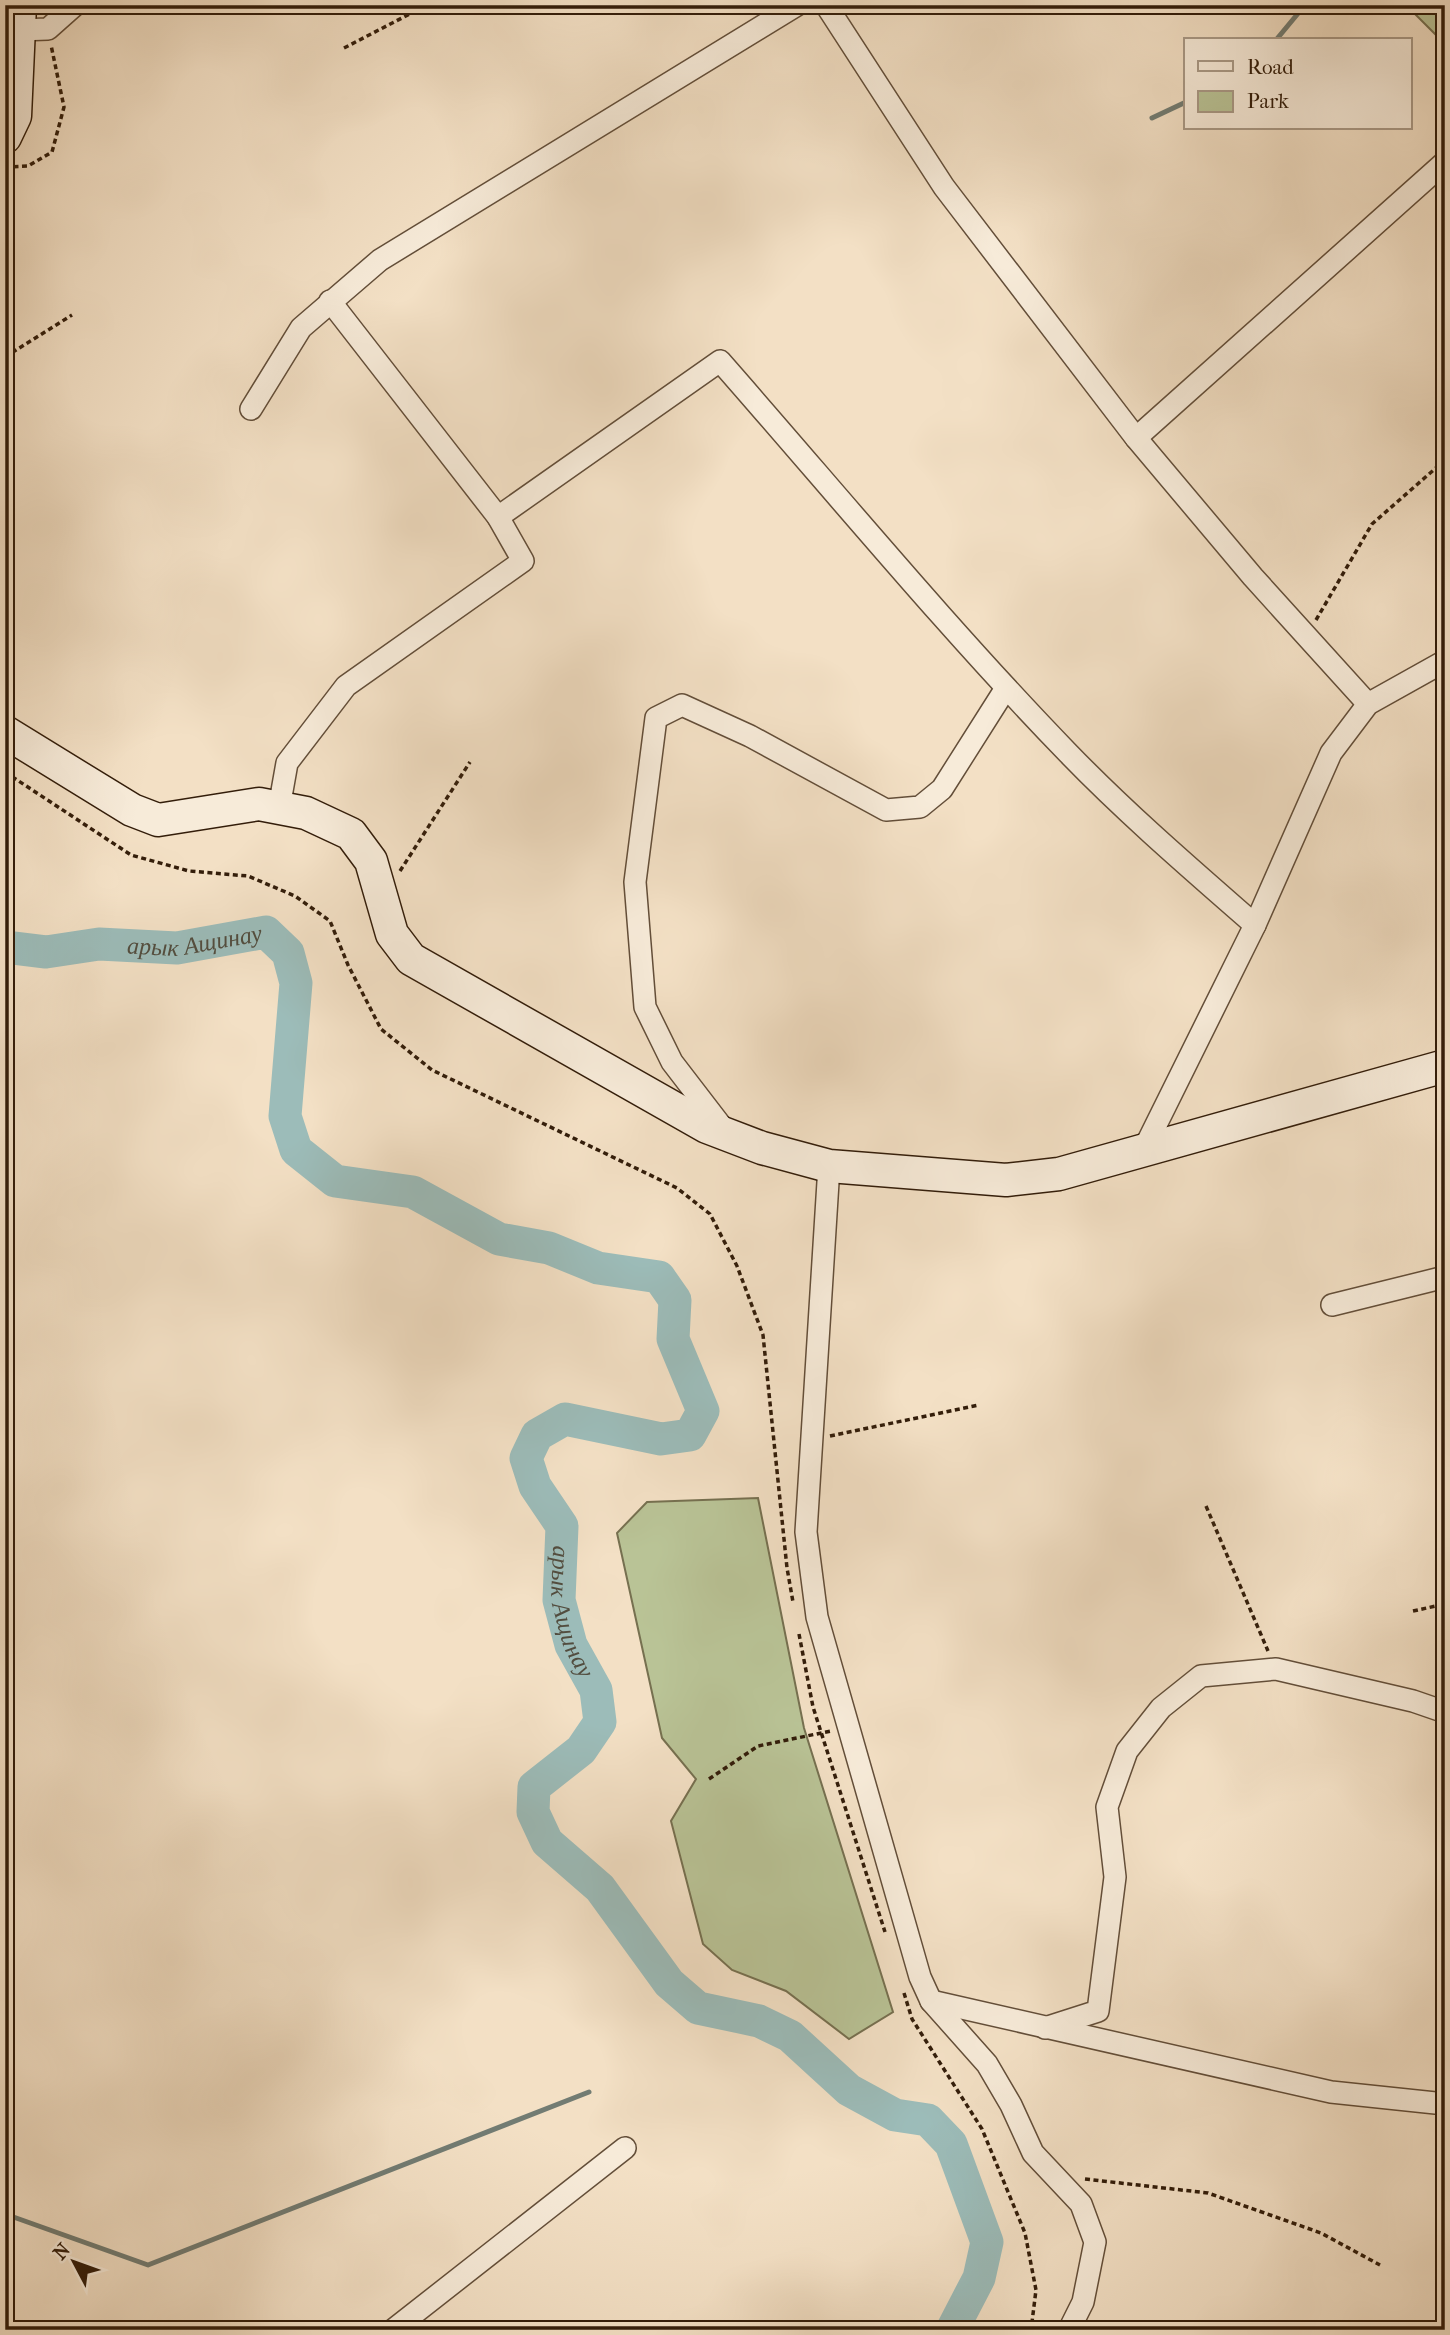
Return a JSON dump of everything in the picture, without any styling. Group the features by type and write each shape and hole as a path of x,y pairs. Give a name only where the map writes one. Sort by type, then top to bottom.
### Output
{"main road":[{"path":"5,137 15,116 29,22"},
{"path":"5,732 132,810 158,820 259,804 306,813 351,834 371,861 392,934 411,959 707,1127 762,1148 830,1166 1006,1180 1059,1174 1445,1066"}],"street":[{"path":"29,22 75,5"},
{"path":"251,409 301,328 380,260 797,5"},
{"path":"826,5 944,187 1136,438 1253,577 1368,704"},
{"path":"1136,438 1445,162"},
{"path":"279,807 287,763 346,686 523,561 498,517 330,301"},
{"path":"498,517 720,361 1006,688 1154,837 1255,925"},
{"path":"1143,1151 1255,925 1331,753 1368,704 1445,662"},
{"path":"728,1135 672,1062 645,1007 635,882 656,718 682,705 750,736 886,810 920,807 942,789 1006,688"},
{"path":"830,1166 806,1532 817,1617 920,1977 931,2001 987,2064 1011,2105 1033,2153 1082,2204 1095,2242 1083,2302 1069,2330"},
{"path":"1332,1305 1445,1277"},
{"path":"1045,2028 1098,2011 1115,1877 1107,1807 1126,1751 1161,1708 1201,1676 1276,1669 1413,1701 1445,1712"},
{"path":"931,2001 1331,2092 1445,2104"},
{"path":"393,2330 625,2148"}],"path":[{"path":"344,48 427,5"},
{"path":"5,167 28,166 52,152 64,107 29,22"},
{"path":"5,357 72,315"},
{"path":"1307,636 1372,524 1445,460"},
{"path":"382,899 470,762"},
{"path":"5,772 131,855 189,871 248,876 295,896 330,921 348,965 381,1029 432,1070 677,1188 710,1213 737,1266 763,1335 787,1568 794,1606"},
{"path":"811,1440 979,1405"},
{"path":"1206,1506 1276,1669"},
{"path":"1413,1611 1445,1604"},
{"path":"799,1631 813,1707 887,1941"},
{"path":"709,1779 758,1746 846,1725"},
{"path":"904,1993 912,2020 982,2129 1025,2233 1036,2290 1031,2330"},
{"path":"1055,2175 1208,2193 1321,2233 1380,2265"}],"green space":[{"path":"1406,5 1445,5 1445,44"},
{"path":"758,1498 804,1728 893,2012 849,2039 786,1991 732,1970 703,1944 671,1821 696,1779 662,1738 617,1533 647,1502"}],"waterway":[{"path":"1278,38 1305,5"},
{"path":"1152,118 1184,103"},
{"name":"арык Ащинау","path":"5,947 46,952 99,944 177,948 266,932 288,953 296,983 285,1116 296,1150 335,1181 413,1192 499,1239 549,1248 598,1268 659,1277 675,1300 673,1339 703,1411 690,1435 661,1439 565,1419 537,1435 526,1458 535,1486 562,1526 559,1600 571,1645 596,1690 600,1722 581,1750 534,1787 533,1812 547,1842 600,1888 669,1983 698,2008 759,2021 790,2036 849,2090 895,2115 928,2120 951,2144 987,2242 979,2278 952,2330"},
{"path":"5,2214 148,2265 589,2092"}]}
